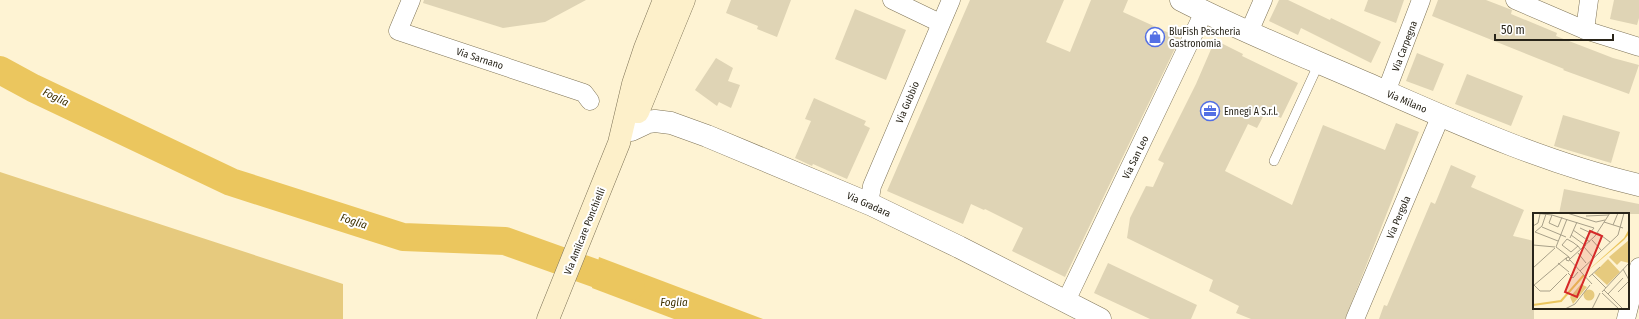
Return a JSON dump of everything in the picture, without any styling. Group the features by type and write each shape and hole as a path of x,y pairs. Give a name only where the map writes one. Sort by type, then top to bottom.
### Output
{"main road":[{"name":"Via Amilcare Ponchielli","path":"625,137 633,84 645,48 664,0"},
{"name":"Via Amilcare Ponchielli","path":"548,319 684,0"}],"street":[{"name":"Via Sarnano","path":"411,0 398,31 584,93 590,101"},
{"path":"892,0 940,23"},
{"name":"Via Gubbio","path":"872,205 870,198 872,186 951,0"},
{"name":"Via Milano","path":"1181,0 1204,12 1441,116 1553,161 1639,185"},
{"path":"1249,32 1263,0"},
{"name":"Via Carpegna","path":"1386,92 1422,0"},
{"path":"1515,0 1586,30 1639,47"},
{"path":"1586,30 1589,0"},
{"name":"Via San Leo","path":"1066,302 1204,12"},
{"name":"Via Pergola","path":"1355,319 1441,116"},
{"name":"Via Gradara","path":"625,137 648,122 655,121 671,123 707,136 872,205 1100,319"},
{"path":"1629,307 1639,267"},
{"path":"1626,319 1628,309"}],"lane":[{"path":"1274,161 1319,63"}],"shaded area":[{"path":"0,172 343,284 343,319 0,319"}],"water":[{"name":"Foglia","path":"599,257 763,319 674,319 592,288"}],"building":[{"path":"424,0 586,0 545,22 503,28 423,3"},
{"path":"731,0 791,0 777,37 757,29 758,26 726,13"},
{"path":"970,0 1064,0 1046,42 1070,52 1091,0 1128,0 1123,12 1180,38 1065,277 1012,251 1023,228 985,209 984,210 971,204 963,224 887,191"},
{"path":"1279,0 1288,0 1330,20 1331,18 1381,42 1371,63 1301,28 1298,35 1269,21"},
{"path":"1368,0 1404,0 1396,23 1364,11"},
{"path":"1438,0 1486,0 1512,10 1511,14 1557,33 1556,36 1613,58 1639,65 1629,94 1563,70 1564,69 1432,16"},
{"path":"1614,0 1639,0 1639,18 1637,25 1610,19"},
{"path":"855,9 906,30 886,80 835,59"},
{"path":"1215,40 1243,54 1242,56 1298,83 1281,118 1266,111 1257,128 1248,124 1225,171 1292,205 1323,125 1385,150 1396,123 1419,132 1345,319 1251,319 1236,313 1239,306 1209,291 1213,280 1127,238 1130,218 1146,186 1153,187 1164,163 1158,160 1196,84"},
{"path":"1417,53 1444,64 1433,91 1406,81"},
{"path":"716,58 733,68 728,81 740,85 731,108 719,102 717,106 695,90"},
{"path":"1467,74 1523,96 1511,126 1455,104"},
{"path":"814,98 866,121 864,125 870,128 847,179 795,158 811,121 805,119"},
{"path":"1563,115 1620,132 1611,163 1554,146"},
{"path":"1451,165 1476,176 1471,187 1524,210 1513,236 1533,241 1534,319 1379,319 1384,305 1387,306 1431,202 1435,204"},
{"path":"1564,189 1639,204 1639,214 1559,213"},
{"path":"1108,263 1197,305 1191,319 1150,319 1094,293"}],"waterway":[{"name":"Foglia","path":"0,70 33,88 231,182 403,237 505,241 631,286"}],"place":[{"name":"BluFish Pescheria Gastronomia","path":"1155,37"},
{"name":"Ennegi A S.r.l.","path":"1210,111"}]}
